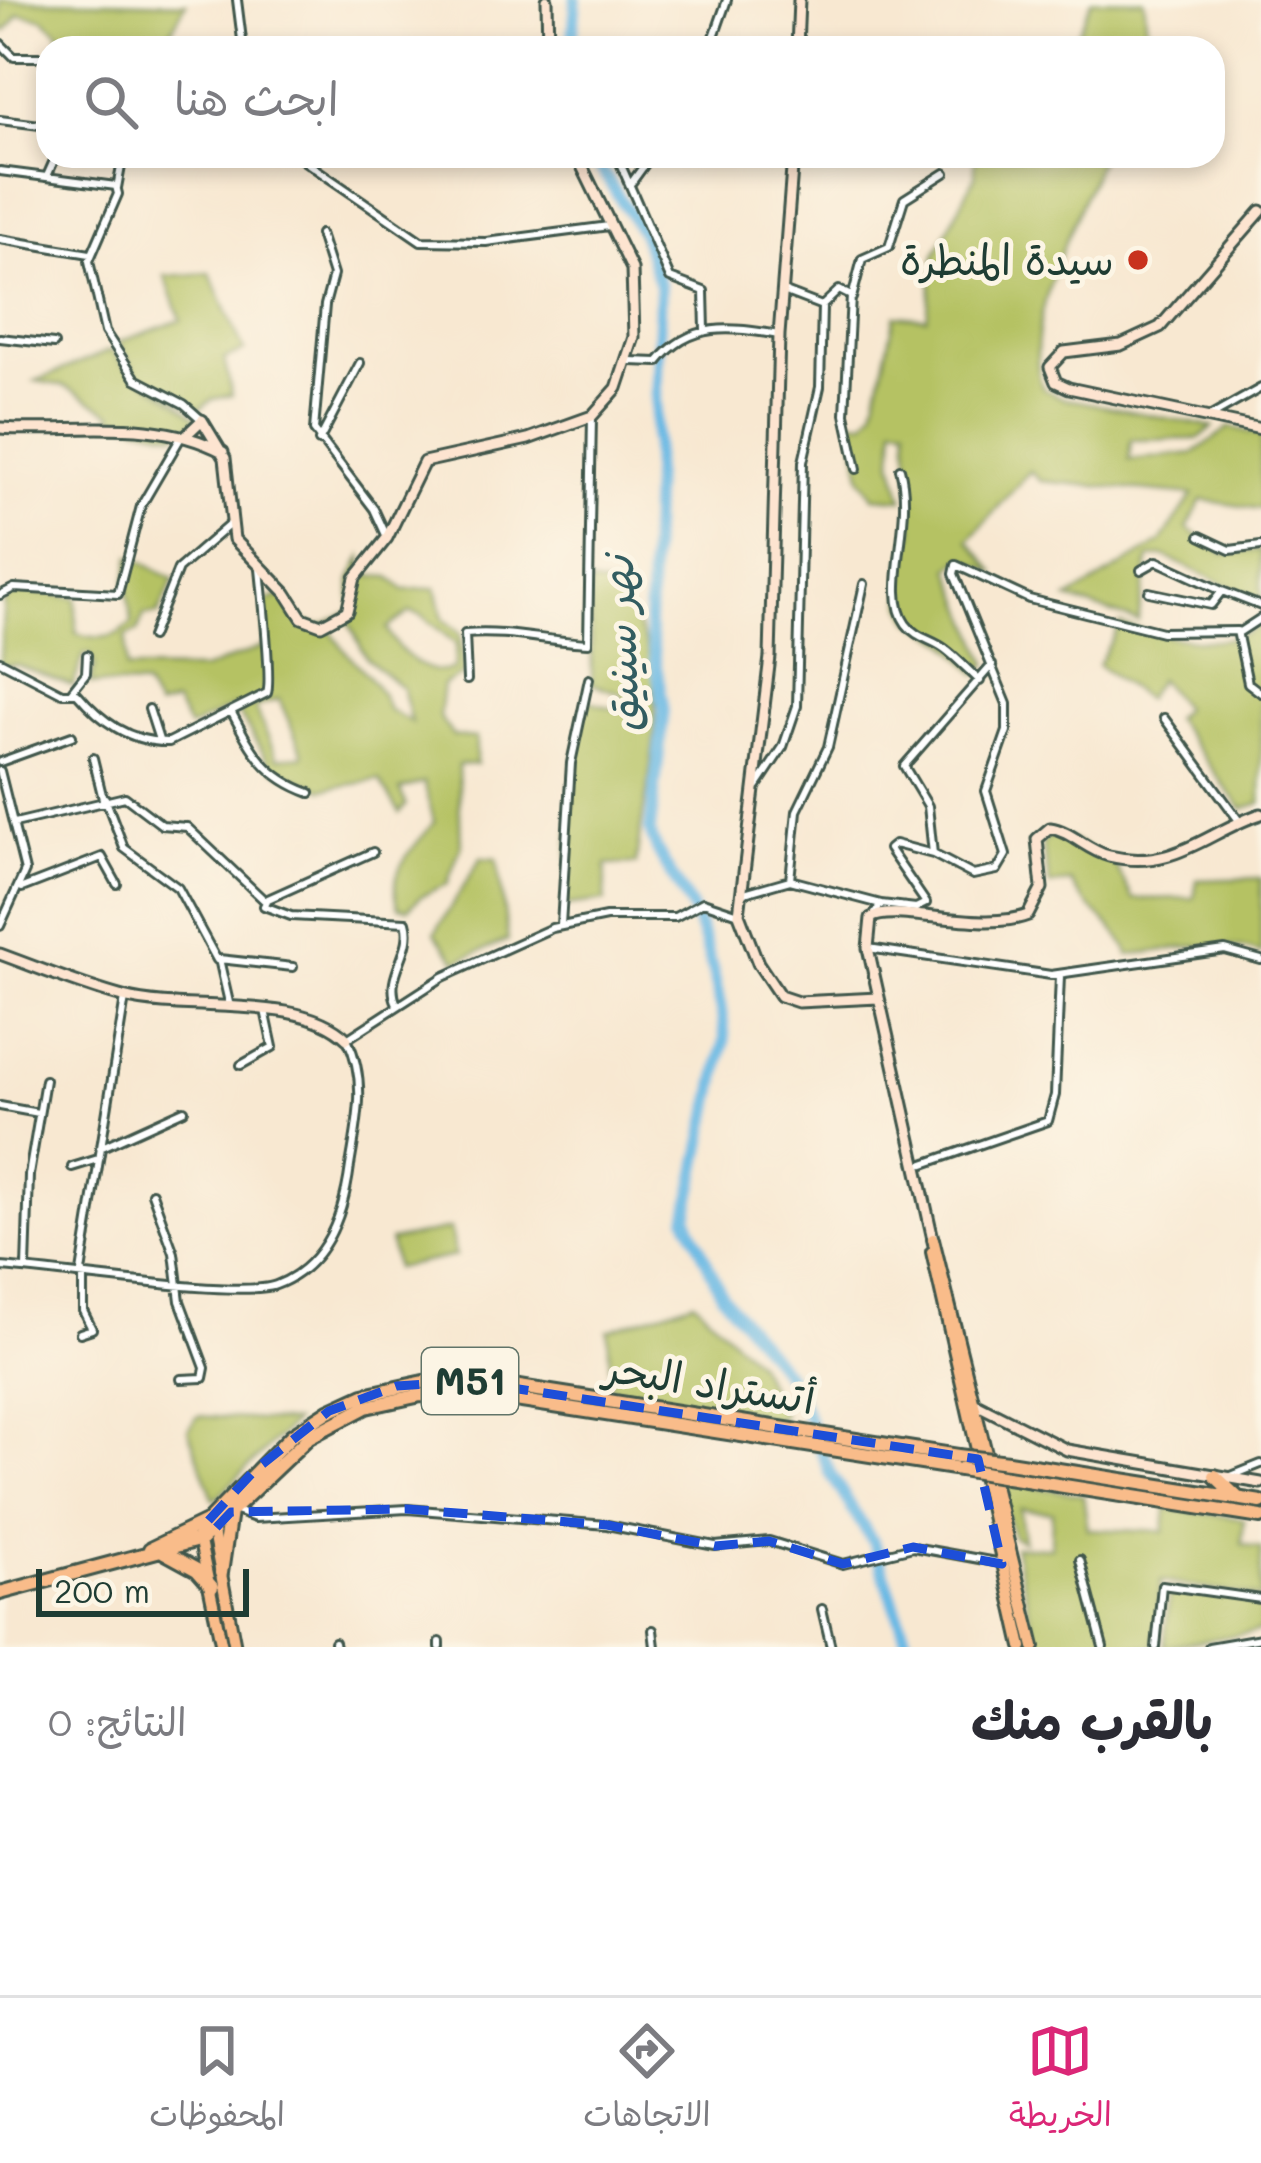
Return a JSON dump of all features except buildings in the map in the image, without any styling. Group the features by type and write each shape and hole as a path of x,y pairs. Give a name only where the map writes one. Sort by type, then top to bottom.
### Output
{"highway":[{"name":"أتستراد البحر","path":"205,1530 292,1435 328,1411 364,1395 429,1381 514,1386 845,1437 959,1463"},
{"name":"أتستراد البحر","path":"205,1530 323,1428 366,1407 421,1395 509,1400 848,1452 1261,1502"},
{"name":"أتستراد البحر","path":"1008,1470 1261,1517"},
{"path":"1221,1476 1239,1499"},
{"path":"221,1573 232,1511"},
{"path":"134,1556 163,1552 205,1530"},
{"path":"0,1593 134,1556 205,1530"},
{"path":"163,1552 197,1570 212,1587"}],"main road":[{"path":"933,1239 1034,1647"},
{"path":"976,1422 1022,1647"},
{"path":"205,1530 221,1573 235,1647"},
{"path":"205,1530 222,1647"}],"street":[{"path":"237,0 242,36"},
{"path":"548,0 548,36"},
{"path":"714,36 727,0"},
{"path":"798,36 799,0"},
{"path":"0,43 14,57 36,57"},
{"path":"0,120 36,124"},
{"path":"48,174 51,168"},
{"path":"121,168 90,254 99,314 118,358 136,380 184,404 202,420 224,452 229,525 302,618 321,625 350,609 356,578 387,538 424,462 528,439 592,416 610,401 635,362 636,292 613,225 583,168"},
{"path":"315,168 421,241 500,241 613,225"},
{"path":"623,168 670,278 704,291 705,330"},
{"path":"631,183 642,168"},
{"path":"792,168 779,335 773,608 739,914 758,963 780,996 798,1002 878,998"},
{"path":"0,171 48,174 117,188"},
{"path":"857,470 844,414 852,300 862,259 889,247 904,199 945,173"},
{"path":"1261,211 1160,327 1121,345 1064,352 1050,367 1056,382 1069,388 1261,429"},
{"path":"320,234 333,275 313,409 319,441 374,508 387,538"},
{"path":"0,239 90,254"},
{"path":"755,789 783,746 797,706 803,462 820,387 822,307 839,290 850,292 852,300"},
{"path":"783,291 822,307"},
{"path":"635,362 658,362 675,340 705,330 779,335"},
{"path":"0,338 55,344"},
{"path":"319,441 360,363"},
{"path":"1208,417 1261,388"},
{"path":"467,680 465,634 508,630 525,640 588,643 592,416"},
{"path":"0,595 14,588 118,594 141,506 182,438 202,420"},
{"path":"0,428 39,431 97,424 182,438 224,452"},
{"path":"900,469 908,500 897,576 898,609 912,632 947,650 980,680"},
{"path":"151,638 178,569 229,525"},
{"path":"1200,536 1230,550 1261,546"},
{"path":"1141,570 1157,561 1261,606"},
{"path":"741,894 790,880 881,904 916,908 927,900 891,846 933,854 973,874 998,870 1005,860 1004,839 986,791 1009,720 954,574 956,565 1029,599 1162,632 1238,633 1261,619"},
{"path":"0,661 69,694 77,693 93,716 109,725 159,742 231,711 271,687 260,569"},
{"path":"790,880 797,811 828,747 864,584"},
{"path":"1149,592 1211,604 1222,591"},
{"path":"1238,633 1248,683 1261,693"},
{"path":"69,694 86,673 87,655"},
{"path":"933,854 928,806 904,766 992,665"},
{"path":"561,925 571,763 589,679"},
{"path":"149,709 159,742"},
{"path":"231,711 255,758 270,775 310,793"},
{"path":"1164,718 1240,822"},
{"path":"0,926 22,888 26,871 0,767 71,736"},
{"path":"93,758 124,848 178,888 217,960 231,1011"},
{"path":"15,823 125,797 162,825 187,827 265,901 269,911 406,922 409,937 392,992 398,1005"},
{"path":"874,915 894,910 968,923 1028,915 1042,887 1036,839 1050,828 1107,856 1131,858 1184,853 1261,814"},
{"path":"265,901 373,852"},
{"path":"22,888 102,857 117,884"},
{"path":"347,1039 443,977 561,925 606,917 675,917 698,904 739,914"},
{"path":"881,904 867,927 868,948 933,1239"},
{"path":"868,948 1060,974 1225,950 1261,960"},
{"path":"0,954 125,997 231,1011 298,1011 347,1039 358,1071 360,1100 334,1233 277,1285 178,1283 0,1267"},
{"path":"217,960 244,958 293,967"},
{"path":"918,1166 1048,1121 1055,1095 1060,974"},
{"path":"80,1333 92,1329 83,1311 82,1273 125,997"},
{"path":"242,1065 273,1047 265,1010"},
{"path":"26,1268 38,1113 45,1081"},
{"path":"0,1106 38,1113"},
{"path":"100,1148 184,1110"},
{"path":"72,1167 98,1160"},
{"path":"152,1192 205,1368 203,1378 181,1379"},
{"path":"972,1407 1067,1450 1261,1483"},
{"path":"976,1422 996,1414"},
{"path":"1221,1476 1261,1465"},
{"path":"232,1511 255,1517 374,1509 487,1514 607,1525 706,1545 769,1541 834,1563 862,1562 913,1547 1002,1564"},
{"path":"1080,1560 1103,1647"},
{"path":"1156,1647 1162,1585 1261,1599"},
{"path":"822,1610 831,1647"},
{"path":"653,1630 655,1647"},
{"path":"1209,1647 1261,1638"}],"highlighted area":[{"path":"466,1381 978,1459 1002,1564 913,1547 843,1564 769,1541 715,1546 607,1525 407,1509 231,1512 214,1530 208,1521 255,1470 329,1411 397,1386"}],"green space":[{"path":"0,0 186,3 168,36 59,36 42,18 19,14 6,31 0,26"},
{"path":"1092,0 1144,0 1148,36 1076,36"},
{"path":"975,168 1096,168 1044,304 1037,364 1043,389 1063,398 1213,427 1198,439 1131,440 1129,460 1194,453 1230,427 1261,435 1261,509 1202,500 1187,528 1225,554 1261,550 1261,601 1163,556 1149,558 1138,621 1068,599 1161,542 1193,495 1041,481 1030,471 969,540 996,573 963,557 950,568 988,664 977,674 947,642 911,620 903,605 903,562 913,533 907,426 895,425 893,461 903,499 874,497 861,477 852,421 865,422 874,410 895,315 927,318 935,255"},
{"path":"210,273 244,351 224,359 232,395 213,399 198,410 137,374 118,342 181,320 165,276"},
{"path":"111,350 132,372 198,420 175,434 108,419 114,414 64,386 36,381"},
{"path":"131,556 174,580 158,614 144,615 137,632 126,636 126,669 203,670 265,646 266,601 284,594 297,620 320,626 351,611 351,580 362,557 364,575 390,577 404,590 436,588 443,619 460,633 464,674 443,685 439,717 453,736 476,738 476,764 458,765 461,846 447,884 421,896 408,909 399,907 399,871 434,822 424,782 400,790 406,805 400,813 379,780 323,789 273,769 234,706 189,728 175,703 157,708 145,686 90,684 95,666 90,653 84,654 73,686 17,665 0,665 4,602 18,590 76,598 76,633 106,637 132,623 126,581","holes":["410,612 422,615 456,644 454,669 424,667 398,646 387,628","346,616 367,659 402,688 411,722 388,709 376,686 328,625","279,699 302,756 277,758 255,707"]},
{"path":"590,583 618,588 641,632 653,674 655,728 636,864 606,865 605,901 565,906 573,769 586,700 619,710 623,694 592,684"},
{"path":"1261,623 1261,803 1242,809 1174,719 1183,708 1159,679 1145,699 1098,665 1120,624 1173,637 1211,640 1246,633"},
{"path":"1053,832 1113,861 1133,899 1194,898 1197,880 1261,878 1261,954 1213,945 1129,955 1119,936 1071,882 1050,885 1042,844"},
{"path":"481,858 497,859 508,940 457,961 435,933"},
{"path":"450,1229 455,1256 395,1268 390,1241"},
{"path":"694,1301 757,1363 783,1415 775,1420 611,1389 608,1330"},
{"path":"198,1416 294,1422 214,1500 188,1430"},
{"path":"1000,1485 1083,1495 1088,1529 1164,1532 1166,1508 1244,1519 1242,1544 1261,1548 1261,1598 1161,1581 1154,1647 1038,1647 1014,1547 1051,1547 1052,1512 1020,1509 1023,1541 1013,1537"},
{"path":"1170,1589 1261,1602 1261,1631 1164,1647"}],"waterway":[{"name":"نهر سينيق","path":"573,36 576,0"},
{"name":"نهر سينيق","path":"601,168 643,235 660,286 649,625 664,710 650,831 703,937 725,1038 687,1218 722,1295 794,1384 830,1473 874,1544 909,1647"}],"place":[{"name":"سيدة المنطرة","path":"1138,260"}]}
